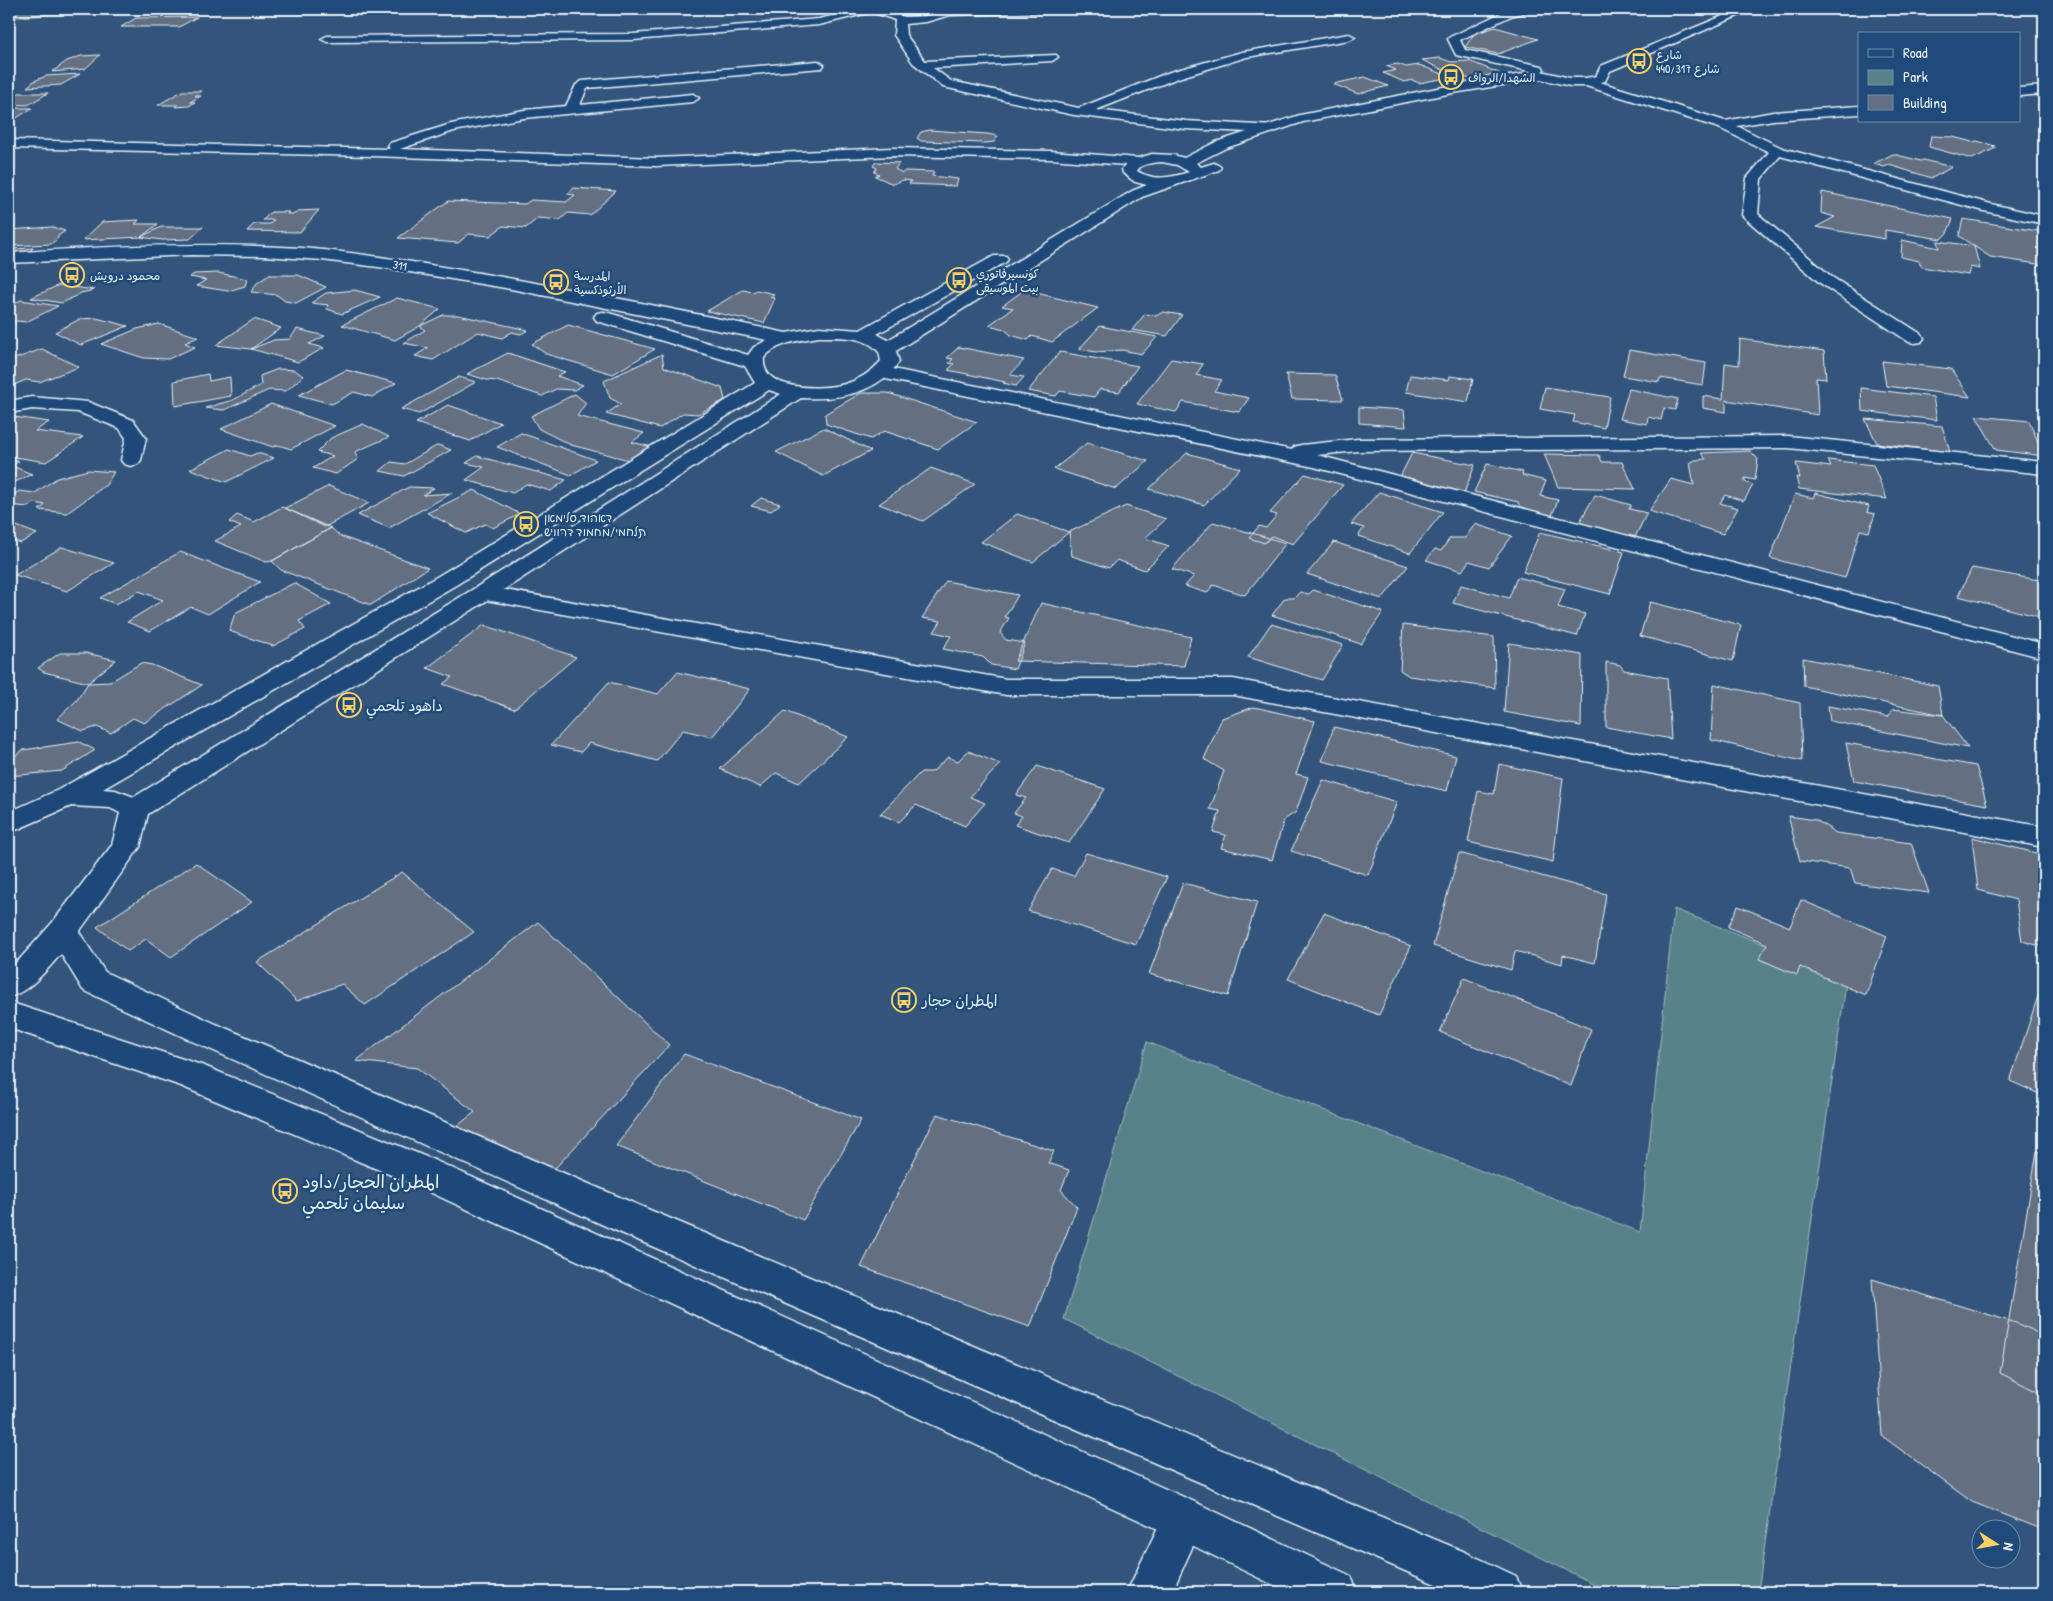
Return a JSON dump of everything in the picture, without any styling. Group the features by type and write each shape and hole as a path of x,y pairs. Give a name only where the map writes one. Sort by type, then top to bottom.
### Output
{"street":[{"path":"327,38 662,35 819,22 873,9 900,18 900,35 917,61 947,84 1081,112 1186,125 1269,129"},
{"path":"900,21 926,19 949,12 1047,9"},
{"path":"1526,9 1507,14 1454,39 1460,52 1540,72 1558,80"},
{"path":"1602,73 1592,65 1732,9"},
{"path":"1587,82 1601,78 1605,69 1749,9"},
{"path":"1081,112 1174,75 1246,54 1349,37"},
{"path":"922,65 1052,57"},
{"path":"1186,162 1221,145 1300,119 1540,72 1553,64"},
{"path":"571,110 582,85 818,65"},
{"path":"1315,129 1333,122 1558,80 1587,82 1724,125 1777,151 2044,220"},
{"path":"2020,92 2044,90"},
{"path":"372,152 451,128 524,114 693,98"},
{"path":"1724,125 1773,116 1858,110"},
{"path":"9,144 372,152 656,162 892,152 1051,155 1136,168 1165,158 1186,162 1193,166 1196,170 1195,174"},
{"path":"1777,151 1754,178 1750,215 1826,280 1916,338"},
{"path":"1136,168 1152,181 1167,182 1188,179 1195,174 1223,164"},
{"path":"1045,233 1123,189 1136,168"},
{"path":"887,349 1137,194 1167,182"},
{"path":"863,336 1010,252"},
{"name":"311","path":"9,258 98,253 300,253 376,261 579,296 785,338"},
{"name":"311","path":"9,270 94,265 180,263 279,264 413,277 608,318 754,363"},
{"path":"819,332 842,332 863,336 876,341 887,349 890,362 883,373 866,383 846,390 821,393 797,392 767,383 756,374 754,363 756,356 767,346 785,338 819,332"},
{"path":"883,373 1316,461 2044,651"},
{"path":"9,823 68,797 448,580 767,383"},
{"path":"9,985 30,968 62,931 126,847 135,809 483,593 797,392"},
{"path":"9,407 32,402 81,406 126,424 136,438 131,460"},
{"path":"1279,454 1358,445 1788,442 2044,468"},
{"path":"483,593 1006,687 1233,687 2044,837"},
{"path":"68,797 115,799 135,809"},
{"path":"62,931 94,981 128,997 623,1216 1450,1567 1500,1592"},
{"path":"9,1015 192,1076 423,1172 1184,1519 1335,1592"},
{"path":"1149,1592 1184,1519"}],"green space":[{"path":"9,9 118,9 9,18"},
{"path":"1674,909 1847,977 1758,1592 1610,1592 1064,1319 1147,1042 1640,1232"}],"building":[{"path":"197,17 179,27 121,27 136,18"},
{"path":"1495,27 1538,39 1498,54 1465,47 1476,31 1480,32"},
{"path":"100,55 85,69 52,72 67,61 81,56"},
{"path":"1440,58 1451,62 1469,61 1499,73 1470,79 1443,70 1422,60"},
{"path":"1398,64 1406,67 1419,65 1451,77 1419,83 1412,80 1404,82 1383,73 1396,70 1386,66"},
{"path":"80,74 61,85 27,87 34,81 46,76"},
{"path":"1365,77 1388,86 1358,94 1333,84"},
{"path":"182,91 202,91 195,96 201,96 190,102 195,102 189,106 158,105"},
{"path":"19,93 48,93 28,105 9,104 9,101"},
{"path":"9,108 32,108 9,123"},
{"path":"929,130 998,136 994,142 986,143 921,141 917,138 921,132"},
{"path":"1931,136 1953,137 1972,142 1977,141 1995,146 1992,147 1996,148 1972,159 1929,147"},
{"path":"1893,154 1952,167 1932,178 1889,165 1884,167 1873,164"},
{"path":"876,162 899,163 895,169 902,173 905,171 934,172 932,176 958,179 956,186 909,184 911,181 903,180 893,184 875,176 879,174 874,172 877,168 873,166"},
{"path":"574,188 616,191 590,215 568,213 560,220 538,218 526,228 503,226 490,236 469,234 458,243 398,238 448,201 525,204 531,200 566,202 575,195 567,194"},
{"path":"1822,192 1953,219 1947,233 1941,239 1885,230 1885,239 1816,227 1835,217 1821,213"},
{"path":"319,210 300,232 247,231 254,224 270,224 274,220 263,220 271,212 295,214 298,211"},
{"path":"1963,219 2044,232 2044,265 1990,257 1959,236"},
{"path":"139,220 135,224 158,224 141,237 83,240 102,222"},
{"path":"52,227 65,231 51,244 9,246 9,230"},
{"path":"161,227 203,227 190,239 162,240 141,237"},
{"path":"1902,240 1939,248 1937,241 1974,246 1980,269 1970,267 1968,275 1922,267 1919,261 1901,257"},
{"path":"33,248 30,251 9,252 9,249"},
{"path":"219,273 247,279 245,286 228,291 196,286 206,280 190,277 194,274"},
{"path":"269,275 298,275 326,287 296,303 285,301 277,295 251,292 257,283"},
{"path":"59,285 94,290 81,293 62,303 31,298"},
{"path":"355,290 380,297 342,314 327,309 328,305 311,303 326,293"},
{"path":"743,290 753,292 757,290 774,294 770,297 775,298 764,323 707,311"},
{"path":"1024,290 1098,308 1052,342 1032,336 1028,340 1011,335 1004,329 989,325 1013,308 1002,306"},
{"path":"397,298 440,309 420,326 395,340 342,325"},
{"path":"21,300 58,306 26,322 17,321 9,325 9,306"},
{"path":"1163,312 1182,315 1167,336 1132,330 1145,314 1156,316"},
{"path":"443,315 458,315 528,330 521,334 512,332 502,338 478,332 433,360 415,356 428,348 404,343 425,330 420,326"},
{"path":"96,318 128,326 81,345 55,332 80,319"},
{"path":"254,319 281,328 251,349 216,345"},
{"path":"159,324 198,337 185,343 195,347 168,359 144,358 101,344 137,329"},
{"path":"568,325 655,349 613,374 546,354 532,344"},
{"path":"1100,326 1157,337 1142,354 1122,350 1096,352 1079,349"},
{"path":"297,329 325,336 309,344 324,348 298,362 251,349 274,340 290,339"},
{"path":"1740,339 1824,351 1826,379 1816,378 1818,415 1726,400 1726,412 1703,408 1703,396 1723,399 1725,363 1739,365"},
{"path":"959,347 1024,360 1010,375 1024,377 1016,386 948,370 954,364 949,363 953,359 947,358"},
{"path":"42,349 79,367 39,382 26,380 9,387 9,361"},
{"path":"1629,350 1706,363 1703,385 1660,378 1659,382 1623,376"},
{"path":"1060,352 1138,366 1119,392 1100,389 1094,397 1060,391 1056,396 1028,391"},
{"path":"508,353 565,372 557,376 583,385 574,390 556,389 542,396 497,381 467,374"},
{"path":"662,354 664,367 722,388 725,400 698,414 683,413 660,428 606,414 621,404 610,398 604,381"},
{"path":"1171,359 1203,364 1196,375 1222,380 1214,391 1249,398 1239,412 1183,402 1176,412 1137,404"},
{"path":"1882,361 1951,369 1970,397 1886,386"},
{"path":"278,369 295,370 303,376 286,391 269,390 224,410 205,408 233,400 261,385 260,376"},
{"path":"346,370 396,383 372,397 354,392 332,404 299,395"},
{"path":"208,374 209,381 230,377 231,396 175,406 174,381"},
{"path":"1286,374 1335,375 1343,400 1292,399"},
{"path":"1410,375 1449,380 1450,376 1473,379 1468,402 1406,392"},
{"path":"459,377 476,382 419,414 401,409"},
{"path":"1545,387 1610,397 1604,428 1573,422 1575,415 1540,409"},
{"path":"1861,388 1933,397 1937,420 1862,411"},
{"path":"1629,389 1678,399 1675,410 1664,408 1661,420 1648,417 1647,424 1620,419"},
{"path":"861,393 888,393 977,422 938,449 884,431 871,439 826,424 825,414"},
{"path":"575,394 586,403 577,416 644,433 632,442 652,447 633,461 571,445 539,429 531,416"},
{"path":"271,404 335,426 291,449 278,445 273,447 221,429"},
{"path":"448,405 501,423 470,441 416,423"},
{"path":"1359,407 1404,410 1406,427 1359,423"},
{"path":"1976,416 2029,421 2044,456 1996,450"},
{"path":"14,417 49,422 35,431 83,437 46,462 9,456 9,420"},
{"path":"1865,419 1942,426 1950,452 1877,443"},
{"path":"363,424 389,437 355,452 358,459 336,474 313,468 333,456 317,452 331,438"},
{"path":"824,428 871,451 823,476 776,452"},
{"path":"521,433 596,460 571,475 497,447"},
{"path":"1087,443 1148,461 1116,489 1054,469"},
{"path":"438,445 451,450 404,476 380,471 391,462 405,464"},
{"path":"229,449 250,456 257,453 274,458 226,482 190,469"},
{"path":"1750,451 1758,459 1755,480 1745,478 1745,482 1753,485 1744,501 1725,495 1720,503 1738,508 1723,534 1649,511 1671,479 1694,485 1690,463 1695,460 1706,459 1701,453"},
{"path":"1187,453 1240,468 1204,505 1149,489"},
{"path":"1412,453 1475,465 1464,493 1399,479"},
{"path":"1544,454 1599,455 1602,462 1622,462 1635,489 1558,487"},
{"path":"477,456 566,480 551,491 526,484 513,493 466,480 484,467 466,463"},
{"path":"9,460 19,461 12,466 32,474 9,485"},
{"path":"1828,460 1873,465 1887,499 1799,489 1796,477 1800,478 1796,463 1831,467"},
{"path":"1487,464 1523,472 1522,475 1546,481 1540,496 1558,500 1550,521 1524,515 1518,502 1474,492"},
{"path":"931,468 975,484 923,521 879,504"},
{"path":"88,470 114,472 106,485 67,513 39,510 45,505 34,503 28,507 9,505 9,498 19,491 35,493 57,478"},
{"path":"1305,474 1343,485 1293,544 1271,536 1265,543 1249,538 1259,526 1266,528 1277,515 1270,513"},
{"path":"329,486 369,503 325,527 285,508"},
{"path":"409,487 434,488 423,495 452,493 389,528 358,515"},
{"path":"474,490 520,514 493,528 485,524 466,533 427,513"},
{"path":"1379,492 1443,512 1410,553 1358,536 1364,528 1351,524"},
{"path":"1815,493 1869,506 1867,512 1875,514 1869,532 1860,530 1845,578 1770,558 1795,494 1813,498"},
{"path":"1595,495 1631,505 1629,509 1647,513 1635,537 1576,528"},
{"path":"761,498 780,504 771,511 751,506"},
{"path":"1126,506 1166,519 1145,538 1169,546 1145,570 1117,560 1109,568 1072,556 1069,532"},
{"path":"282,507 331,528 272,561 266,562 215,541 241,527 229,522 237,515 254,522"},
{"path":"1017,514 1069,532 1033,562 981,542"},
{"path":"1213,522 1286,543 1245,595 1213,585 1207,593 1185,586 1194,576 1172,569"},
{"path":"9,523 37,534 20,543 9,539"},
{"path":"1475,524 1512,536 1489,567 1469,561 1462,571 1426,560 1435,549 1441,551 1450,538 1465,538"},
{"path":"331,528 340,536 428,568 371,605 281,570 272,561"},
{"path":"1540,532 1624,552 1610,594 1523,572"},
{"path":"1334,542 1408,566 1382,599 1307,574"},
{"path":"62,547 114,563 67,591 15,575"},
{"path":"180,552 260,582 208,614 191,607 150,631 127,622 163,600 139,591 116,604 100,598"},
{"path":"1972,568 2044,581 2044,618 1958,596"},
{"path":"1517,577 1565,589 1558,607 1585,614 1577,636 1453,603 1461,585 1509,598"},
{"path":"946,581 1018,595 1005,617 1009,618 1000,633 1006,640 1025,643 1015,669 991,665 983,657 943,649 951,636 934,632 941,621 922,618"},
{"path":"294,583 331,604 299,621 305,629 273,646 229,631 235,613"},
{"path":"1313,590 1383,612 1361,644 1272,615 1285,598 1294,598 1300,592 1309,594"},
{"path":"1650,602 1741,625 1733,661 1640,636"},
{"path":"1041,603 1191,637 1184,666 1015,661"},
{"path":"1271,624 1343,645 1322,680 1248,657"},
{"path":"484,625 576,657 514,709 443,684 452,677 427,668"},
{"path":"1403,625 1494,637 1495,688 1409,676 1400,670"},
{"path":"1509,643 1582,655 1581,726 1504,712"},
{"path":"60,653 86,653 116,660 88,683 44,672 38,668"},
{"path":"1803,658 1938,686 1943,715 1804,686"},
{"path":"1606,662 1620,665 1624,670 1667,678 1671,739 1606,727"},
{"path":"141,663 152,665 202,685 144,723 133,718 111,733 97,727 83,731 57,719 77,700 88,683 110,682"},
{"path":"677,672 750,689 712,737 683,730 657,761 589,743 581,752 551,745 609,682 658,694"},
{"path":"1714,684 1800,703 1802,761 1711,740"},
{"path":"1828,706 1888,717 1893,709 1943,715 1968,748 1830,721"},
{"path":"1254,707 1315,721 1296,774 1308,777 1296,812 1284,820 1272,860 1221,848 1226,835 1213,832 1220,811 1210,809 1224,771 1204,759 1222,718"},
{"path":"785,711 848,737 799,783 776,773 760,787 720,769"},
{"path":"1334,727 1456,756 1447,791 1322,761"},
{"path":"79,742 95,750 62,771 9,776 9,760 23,750"},
{"path":"1846,743 1976,766 1987,805 1854,781"},
{"path":"968,751 1000,764 970,797 985,803 965,826 916,805 899,822 880,814 921,772 932,772 948,757 958,761"},
{"path":"1499,764 1563,778 1553,862 1468,842 1478,791 1494,794"},
{"path":"1037,766 1105,789 1069,843 1015,825 1022,816 1014,813 1026,798 1016,795"},
{"path":"1323,780 1397,802 1368,875 1291,851"},
{"path":"1788,816 1816,820 1836,833 1911,843 1929,893 1855,883 1850,868 1800,861"},
{"path":"1972,837 2044,855 2044,947 2022,941 2016,900 1978,890"},
{"path":"1086,853 1167,877 1136,944 1028,911 1052,869 1074,876"},
{"path":"1459,853 1606,894 1595,963 1563,955 1562,964 1515,951 1511,970 1433,946"},
{"path":"196,863 252,902 171,957 146,939 128,951 97,927"},
{"path":"402,872 474,932 365,1005 342,984 297,1001 257,962"},
{"path":"1183,883 1257,902 1228,996 1149,974"},
{"path":"1801,900 1887,936 1866,995 1800,967 1797,975 1759,959 1767,944 1728,927 1738,906 1790,927"},
{"path":"1324,913 1411,946 1379,1015 1288,979"},
{"path":"538,922 669,1045 535,1190 456,1127 475,1112 417,1068 356,1061"},
{"path":"1464,978 1591,1029 1571,1086 1440,1032"},
{"path":"2042,984 2044,985 2044,1096 2010,1081"},
{"path":"684,1054 861,1120 803,1220 616,1146"},
{"path":"937,1114 1054,1151 1048,1163 1069,1170 1061,1190 1077,1207 1030,1327 861,1267"},
{"path":"2037,1151 2044,1154 2044,1395 2000,1373"},
{"path":"1872,1279 2016,1323 2044,1336 2044,1530 2020,1521 2020,1518 2013,1518 1972,1502 1882,1436"}],"place":[{"name":"شارع 440/شارع 317","path":"1639,61"},
{"name":"الشهدا/الرواف","path":"1451,77"},
{"name":"محمود درويش","path":"72,275"},
{"name":"كونسيرفاتوري بيت الموسيقى","path":"959,280"},
{"name":"المدرسة الأرثوذكسية","path":"556,282"},
{"name":"דאהוד סלימאן תלחמי/מחמוד דרוויש","path":"526,524"},
{"name":"داهود تلحمي","path":"349,705"},
{"name":"المطران حجار","path":"904,1000"},
{"name":"المطران الحجار/داود سليمان تلحمي","path":"285,1191"}]}
